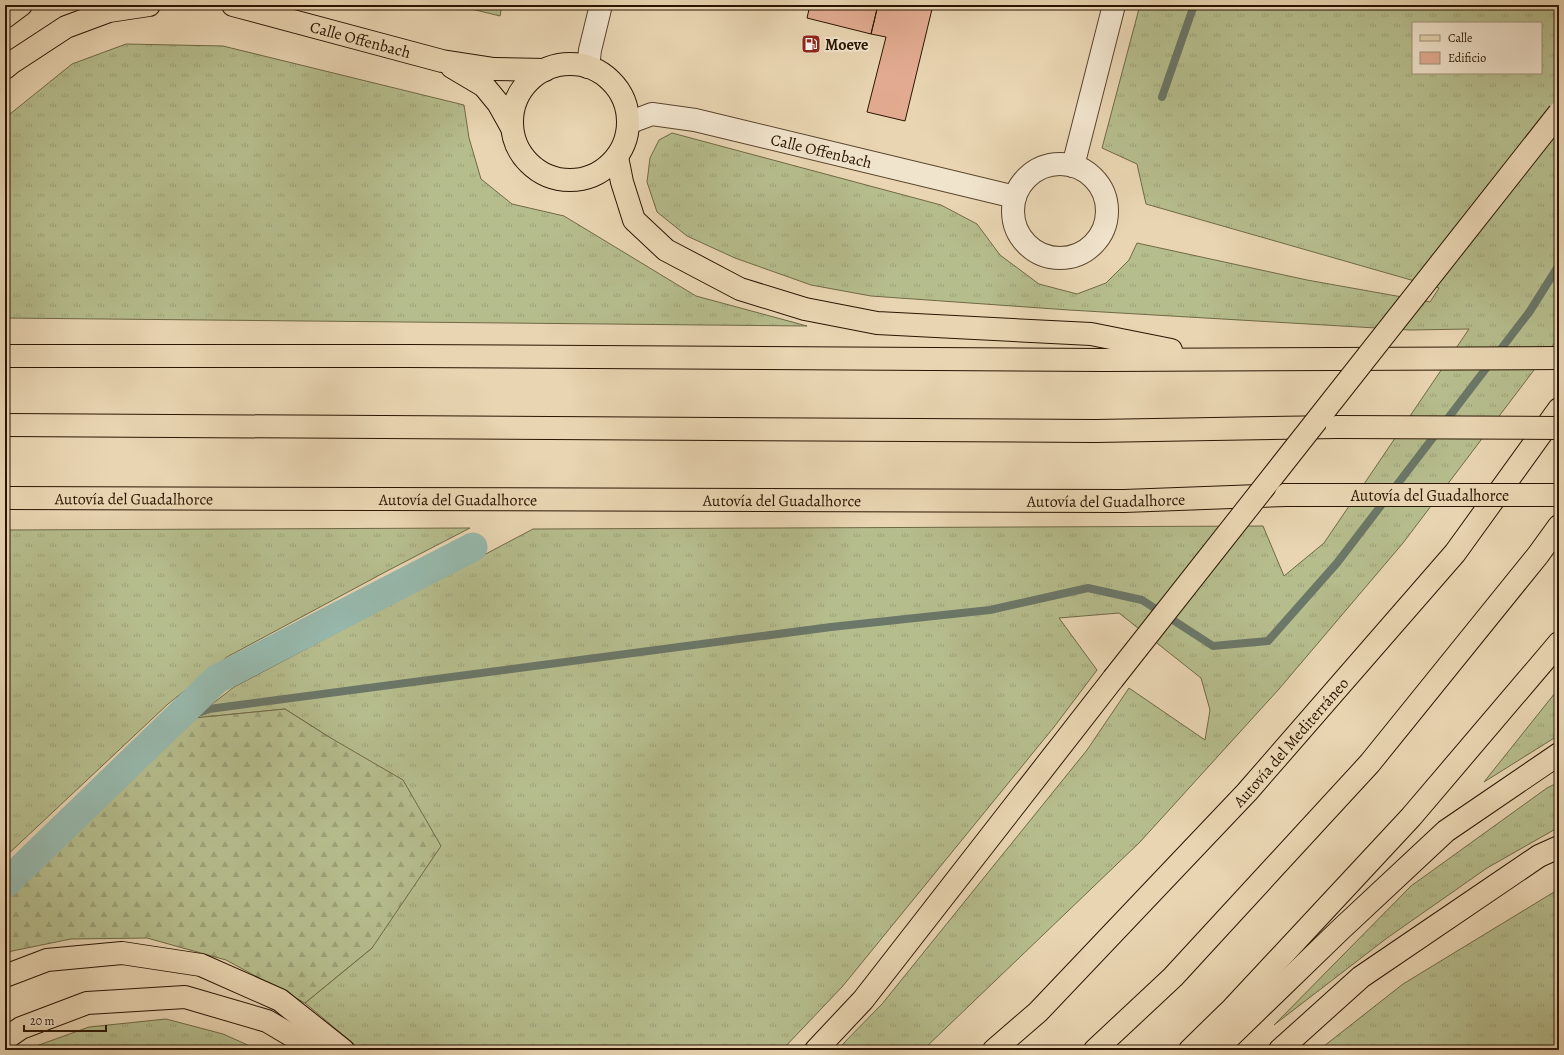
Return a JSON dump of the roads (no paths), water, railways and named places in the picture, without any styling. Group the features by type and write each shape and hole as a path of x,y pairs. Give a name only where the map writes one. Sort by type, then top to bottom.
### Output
{"main road":[{"path":"5,68 66,27 109,11 149,5"},
{"name":"Calle Offenbach","path":"232,5 442,61 494,69 545,70"},
{"name":"Calle Offenbach","path":"442,61 484,86 498,103 512,128"},
{"path":"574,65 588,67 604,76 617,89 627,106 628,123 626,141 617,157 602,171 584,179 564,180 545,175 529,164 518,147 512,128 513,111 519,94 530,80 545,70 559,66 574,65"},
{"path":"816,1050 863,1000 1113,679 1559,113"},
{"path":"617,157 622,182 634,220 666,250 740,289 805,309 877,323 1091,334 1219,359"},
{"path":"5,356 1219,359 1559,358"},
{"name":"Autovía del Mediterráneo","path":"994,1050 1038,1012 1247,792 1455,553 1559,409"},
{"path":"5,424 1095,431 1337,427 1559,428"},
{"name":"Autovía del Guadalhorce","path":"5,498 1124,500 1286,495 1559,495"},
{"path":"1095,1050 1173,977 1370,763 1538,555 1559,526"},
{"path":"1190,1050 1233,1008 1411,817 1559,643"},
{"path":"1216,1050 1345,925 1446,831 1559,754"},
{"path":"1280,1050 1361,977 1539,856 1559,848"},
{"path":"5,976 47,960 122,953 201,965 280,1000 343,1050"},
{"path":"5,1039 21,1028 87,1003 185,997 267,1021 316,1050"}],"street":[{"path":"588,67 590,50 601,5"},
{"path":"1073,166 1114,9"},
{"name":"Calle Offenbach","path":"628,123 652,114 694,120 1015,197"},
{"path":"1058,164 1073,166 1087,173 1098,184 1106,204 1107,215 1103,230 1094,244 1082,253 1067,258 1051,258 1036,252 1024,242 1015,228 1012,213 1015,197 1021,184 1031,174 1038,170 1058,164"}],"waterway":[{"path":"1162,97 1194,5"},
{"path":"173,722 209,709 831,627 990,610 1088,588 1142,600 1213,646 1268,641 1337,563 1530,311 1559,265"},
{"path":"5,884 217,679 473,547"}],"place":[{"name":"Moeve","path":"811,44"}]}
